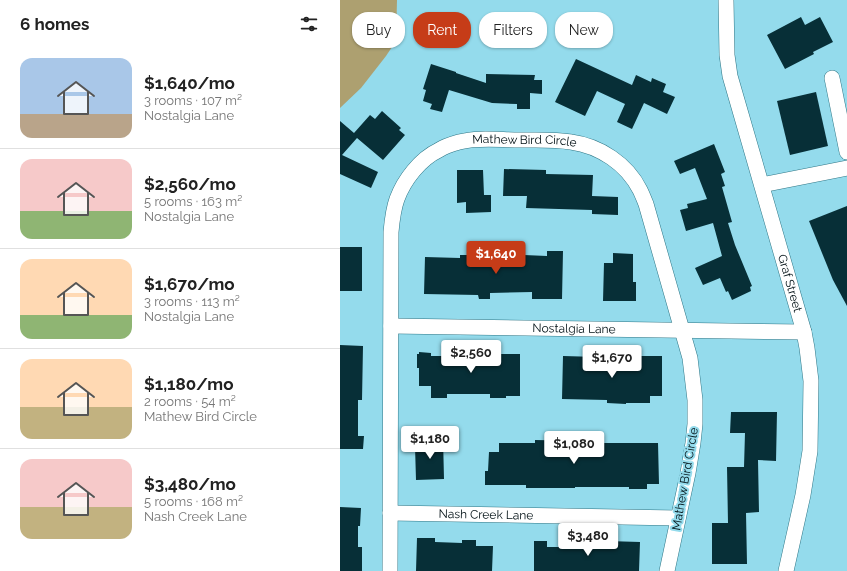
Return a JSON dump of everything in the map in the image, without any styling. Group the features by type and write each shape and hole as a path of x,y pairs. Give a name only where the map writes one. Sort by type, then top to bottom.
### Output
{"street":[{"name":"Graf Street","path":"726,0 726,40 730,76 804,332 808,348 812,381 810,452 786,571"},
{"path":"832,78 847,152"},
{"name":"Mathew Bird Circle","path":"390,571 391,232 394,210 403,186 421,163 439,149 460,142 474,140 554,140 585,145 598,150 622,165 640,190 646,204 690,358 695,400 693,443 667,571"},
{"path":"762,185 847,168"},
{"name":"Nostalgia Lane","path":"391,326 804,332"},
{"name":"Nash Creek Lane","path":"390,513 678,518"}],"shaded area":[{"path":"340,0 397,0 397,12 352,12 352,48 391,48 361,88 340,108"}],"building":[{"path":"801,17 805,25 820,17 833,42 785,69 767,35"},
{"path":"576,59 632,85 636,75 651,82 652,78 666,84 663,92 675,97 667,114 644,103 632,129 617,122 625,104 597,91 585,116 555,102"},
{"path":"431,64 486,83 486,74 535,75 534,80 542,80 542,94 530,93 530,109 517,109 517,104 492,103 449,90 442,112 430,109 432,104 423,101 426,90 423,89"},
{"path":"816,92 828,146 790,155 777,101"},
{"path":"382,111 401,128 399,130 405,135 383,160 357,138 342,155 378,172 371,188 340,174 340,121 354,133 370,115 375,119"},
{"path":"714,144 725,172 721,174 725,186 722,187 732,222 728,223 735,245 752,286 750,287 751,291 732,300 728,291 726,292 720,278 703,285 695,268 722,256 713,223 686,231 680,210 688,208 687,204 707,199 695,168 680,174 674,161"},
{"path":"504,169 546,170 546,174 593,175 592,196 618,197 618,215 592,214 592,210 526,208 527,196 503,196"},
{"path":"457,170 483,170 484,195 491,195 491,212 466,213 466,202 457,203"},
{"path":"847,206 847,306 833,280 809,221"},
{"path":"340,247 362,247 362,291 340,291"},
{"path":"547,251 563,251 562,299 532,299 532,292 490,293 490,299 479,299 478,295 424,294 425,257 460,258 460,255 503,255 503,252 524,252 524,255 547,256"},
{"path":"613,253 633,254 633,282 636,282 636,301 603,301 604,263 613,263"},
{"path":"340,345 363,346 362,400 358,400 358,436 364,436 363,449 340,449"},
{"path":"419,352 431,353 431,356 452,356 452,354 520,354 520,396 490,398 490,394 447,394 447,398 431,398 431,386 419,386 417,354 419,354"},
{"path":"598,355 610,356 610,359 639,361 639,356 662,356 662,396 650,396 650,403 626,404 607,403 607,400 562,399 563,356 598,357"},
{"path":"731,412 777,412 776,461 758,460 759,512 746,513 747,564 712,564 712,523 728,523 727,467 744,467 745,433 730,433"},
{"path":"443,438 444,479 416,480 415,446 424,446 424,439"},
{"path":"535,440 586,441 586,443 658,443 659,484 647,484 647,489 629,489 629,487 526,488 526,485 485,485 485,471 488,471 489,452 499,452 499,443 535,443"},
{"path":"340,507 361,508 360,526 358,526 358,547 362,547 362,571 340,571"},
{"path":"417,538 435,538 435,542 462,543 462,540 476,540 476,546 493,546 492,571 416,571"},
{"path":"534,541 547,541 547,547 576,547 576,545 593,545 593,543 607,544 607,541 640,542 639,571 534,571"}]}
